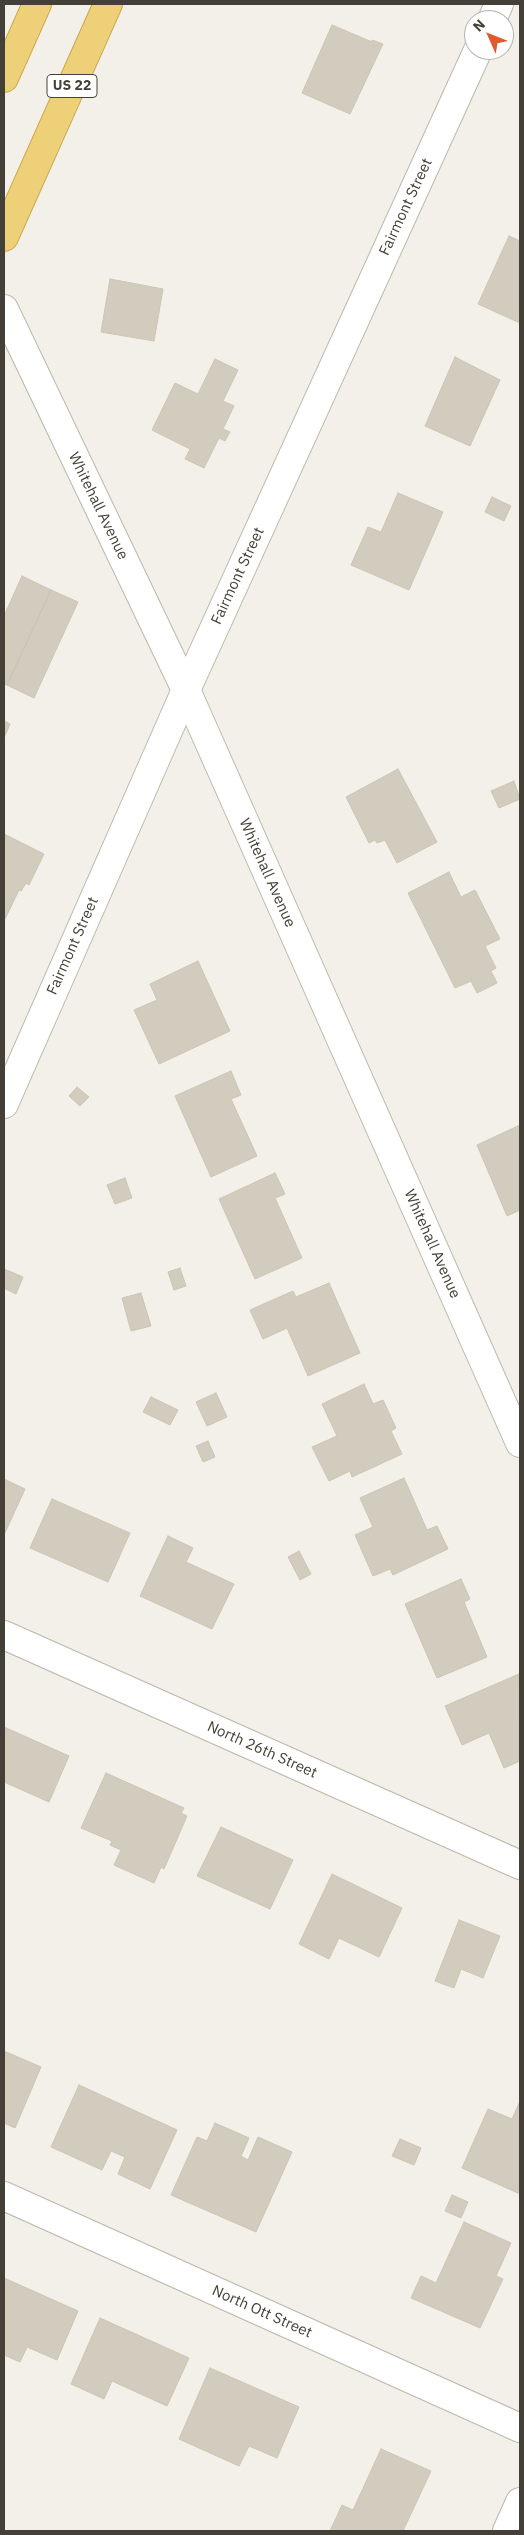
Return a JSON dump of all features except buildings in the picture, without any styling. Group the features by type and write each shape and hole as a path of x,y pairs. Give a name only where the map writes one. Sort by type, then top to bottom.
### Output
{"highway":[{"path":"4,78 37,4"},
{"name":"US 22","path":"4,237 108,4"}],"street":[{"name":"Fairmont Street","path":"4,1104 186,690 473,60"},
{"name":"Whitehall Avenue","path":"4,309 186,690 520,1443"},
{"name":"North 26th Street","path":"4,1635 520,1865"},
{"name":"North Ott Street","path":"4,2196 520,2428"},
{"path":"507,2531 520,2502"}]}
